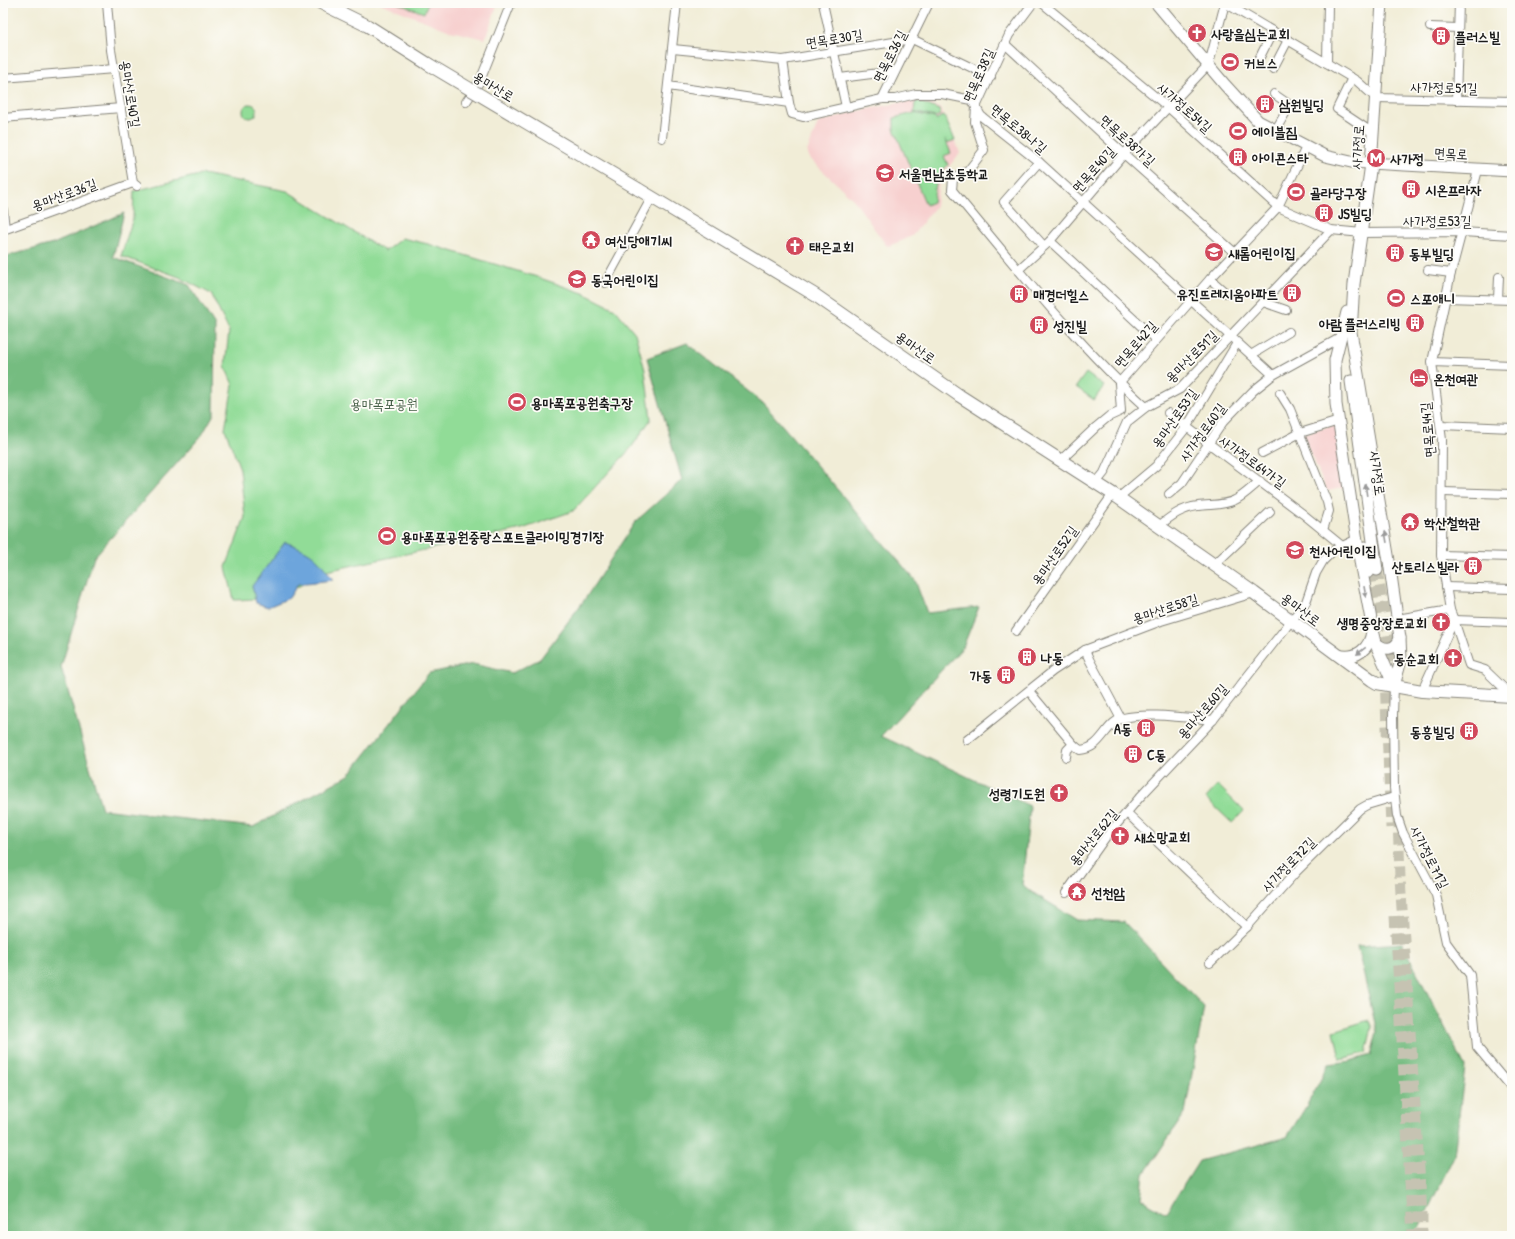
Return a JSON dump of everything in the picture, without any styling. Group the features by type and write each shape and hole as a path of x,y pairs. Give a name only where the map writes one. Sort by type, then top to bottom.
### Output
{"main road":[{"name":"용마산로","path":"321,3 368,26 428,64 815,295 960,396 1116,496 1254,593 1374,682 1422,691 1512,696"},
{"name":"면목로","path":"1156,3 1249,113 1258,121 1276,132 1306,147 1336,160 1371,164 1512,171"},
{"name":"사가정로","path":"1353,292 1371,164 1382,3"},
{"path":"1353,292 1351,332 1382,517 1400,638 1401,660 1394,686"},
{"path":"1353,292 1340,343 1334,360 1334,375 1357,539 1372,630 1375,642 1394,686"},
{"name":"사가정로","path":"1340,343 1340,382 1345,420 1373,571 1354,410 1351,375 1351,332"},
{"path":"1338,655 1349,657 1359,654 1368,643 1372,630"},
{"path":"1375,642 1383,648 1390,648 1396,646 1400,638"}],"street":[{"name":"용마산로40길","path":"107,3 114,69 135,185"},
{"path":"466,102 480,81 511,3"},
{"path":"662,138 677,3"},
{"path":"823,3 846,107"},
{"name":"면목로36길","path":"882,99 929,3"},
{"name":"면목로38길","path":"1018,270 952,190 953,179 968,171 984,150 975,122 976,107 991,77 1009,34 1033,3"},
{"name":"사가정로54길","path":"1042,3 1168,108 1278,207 1331,230 1362,233"},
{"path":"1209,64 1225,3 1327,62 1352,78 1376,98"},
{"path":"1327,62 1328,3"},
{"path":"1456,100 1459,3"},
{"path":"1430,27 1458,28"},
{"path":"1257,63 1273,32"},
{"path":"912,39 991,77"},
{"name":"면목로30길","path":"673,49 783,60 834,50 912,39"},
{"path":"1272,69 1288,40"},
{"name":"면목로38가길","path":"1005,44 1124,154 1235,252"},
{"path":"668,86 789,103 783,60"},
{"name":"면목로40길","path":"1018,270 1047,244 1082,201 1124,154 1209,64"},
{"path":"3,78 114,69"},
{"path":"840,78 895,71"},
{"path":"1352,78 1337,109 1373,133"},
{"name":"면목로38나길","path":"789,103 792,114 804,117 882,99 895,100 916,94 942,94 969,99 982,117 1039,162 1273,375"},
{"path":"1274,94 1290,104 1276,132"},
{"name":"사가정로51길","path":"1376,98 1512,101"},
{"path":"3,118 120,108"},
{"name":"면목로42길","path":"1061,460 1096,427 1121,411 1119,382 1210,279 1278,207 1306,147"},
{"path":"1039,162 1004,202 1047,244 1156,340"},
{"name":"면목로44길","path":"1454,620 1450,610 1441,554 1441,425 1432,362 1451,273 1478,170"},
{"name":"용마산로36길","path":"3,210 4,230 135,185"},
{"path":"605,283 652,197"},
{"name":"용마산로51길","path":"1096,483 1104,472 1127,422 1146,407 1180,388 1331,230"},
{"name":"사가정로53길","path":"1362,233 1462,232 1512,235"},
{"path":"1018,270 1119,382 1146,407"},
{"path":"1428,270 1451,273"},
{"path":"1498,299 1499,277"},
{"path":"1210,279 1226,293"},
{"path":"1446,298 1512,300"},
{"path":"1263,302 1286,310"},
{"path":"1252,355 1289,332"},
{"name":"용마산로53길","path":"1116,496 1156,466 1186,428 1237,343"},
{"name":"사가정로60길","path":"1169,494 1182,483 1209,445 1223,422 1253,391 1273,375 1340,343"},
{"path":"1432,362 1512,365"},
{"path":"1280,393 1290,409 1328,506 1328,512 1323,530"},
{"name":"사가정로64가길","path":"1168,413 1186,428 1260,481 1323,530 1341,546"},
{"path":"1262,453 1300,433 1340,421"},
{"path":"1441,425 1512,428"},
{"path":"1159,526 1172,515 1184,509 1198,506 1218,505 1235,500 1260,481"},
{"path":"1442,492 1512,494"},
{"name":"용마산로52길","path":"1016,631 1116,496"},
{"path":"1214,565 1270,512"},
{"name":"용마산로60길","path":"1127,813 1212,720 1306,602 1316,573 1323,561 1334,550 1357,539"},
{"path":"1441,554 1512,557"},
{"path":"1446,587 1512,589"},
{"name":"용마산로58길","path":"967,740 1053,671 1085,650 1161,621 1254,593"},
{"path":"1397,619 1450,610"},
{"path":"1422,691 1454,620 1512,622"},
{"name":"용마산로","path":"1454,620 1469,665 1485,670 1512,696"},
{"path":"1085,650 1122,719"},
{"name":"사가정로71길","path":"1394,686 1394,798 1397,816 1403,833 1436,895 1446,942 1470,975 1477,1046 1512,1089"},
{"path":"1029,691 1073,744 1080,750 1091,748 1114,724 1122,719 1165,716 1212,720"},
{"path":"1066,757 1067,750 1073,744"},
{"name":"사가정로72길","path":"1210,963 1247,927 1296,872 1360,809 1367,805 1394,798"},
{"name":"용마산로62길","path":"1066,893 1097,848 1127,813 1247,927"}],"shaded area":[{"path":"380,3 498,3 485,39 450,31"},
{"name":"서울면남초등학교","path":"919,99 941,109 960,153 942,175 939,182 936,206 912,236 889,246 886,245 853,199 809,158 807,152 818,123 853,112"},
{"path":"1337,424 1348,487 1327,491 1302,434"}],"green space":[{"path":"397,3 428,3 424,13"},
{"path":"918,101 939,110 941,115 935,117 914,112 915,103"},
{"path":"250,104 255,106 257,111 255,116 250,118 245,116 243,111 245,106"},
{"path":"914,113 935,118 937,121 936,119 944,116 955,140 947,143 945,139 951,153 944,156 948,165 939,177 935,187 933,202 926,205 894,129 894,118"},
{"name":"용마폭포공원","path":"203,174 287,191 385,251 402,238 428,244 534,276 583,293 615,309 635,333 645,370 651,419 631,448 573,511 522,529 322,572 280,598 234,600 226,567 245,517 240,469 225,429 233,385 225,366 229,331 211,294 179,277 121,256 133,218 134,191"},
{"path":"124,213 113,257 189,285 215,326 214,414 202,435 94,557 61,667 102,809 253,827 349,775 429,673 473,664 512,673 540,659 585,599 635,522 682,480 647,358 687,343 763,403 915,580 927,613 979,607 963,647 881,736 1030,806 1022,886 1077,920 1124,922 1204,1007 1185,1113 1144,1174 1141,1199 1166,1213 1199,1161 1287,1137 1307,1105 1329,1064 1351,1061 1371,1055 1377,1032 1357,946 1402,943 1465,1067 1454,1156 1415,1236 3,1236 3,257 53,244"},
{"path":"1086,373 1104,386 1094,400 1076,387"},
{"path":"1218,785 1244,811 1232,823 1206,798"},
{"path":"1369,1020 1372,1027 1366,1053 1340,1059 1334,1031"}],"water":[{"path":"285,542 308,552 323,565 333,580 298,584 289,598 268,607 256,603 252,586"}],"tunnel":[{"path":"1377,570 1392,659 1393,684"},
{"path":"1369,572 1381,647"},
{"path":"1385,676 1391,828"},
{"path":"1398,817 1400,878 1422,1214 1422,1236"},
{"path":"1395,916 1413,1236"}],"place":[{"name":"사랑을심는교회","path":"1197,33"},
{"name":"플러스빌","path":"1441,36"},
{"name":"커브스","path":"1230,62"},
{"name":"삼원빌딩","path":"1265,104"},
{"name":"에이블짐","path":"1238,131"},
{"name":"아이콘스타","path":"1238,157"},
{"name":"사가정","path":"1376,158"},
{"name":"서울면남초등학교","path":"885,173"},
{"name":"시온프라자","path":"1411,189"},
{"name":"골라당구장","path":"1296,192"},
{"name":"JS빌딩","path":"1324,213"},
{"name":"여신당애기씨","path":"591,240"},
{"name":"태은교회","path":"795,246"},
{"name":"새롬어린이집","path":"1214,252"},
{"name":"동부빌딩","path":"1395,253"},
{"name":"동국어린이집","path":"577,279"},
{"name":"유진뜨레지움아파트","path":"1292,293"},
{"name":"매경더힐스","path":"1019,294"},
{"name":"스포애니","path":"1396,298"},
{"name":"아람 플러스리빙","path":"1415,323"},
{"name":"성진빌","path":"1039,325"},
{"name":"온천여관","path":"1419,378"},
{"name":"용마폭포공원축구장","path":"517,402"},
{"name":"학산철학관","path":"1410,522"},
{"name":"용마폭포공원중랑스포트클라이밍경기장","path":"387,536"},
{"name":"천사어린이집","path":"1295,550"},
{"name":"산토리스빌라","path":"1473,566"},
{"name":"생명중앙장로교회","path":"1441,622"},
{"name":"나동","path":"1027,657"},
{"name":"동순교회","path":"1453,658"},
{"name":"가동","path":"1006,675"},
{"name":"A동","path":"1146,728"},
{"name":"동흥빌딩","path":"1469,731"},
{"name":"C동","path":"1133,754"},
{"name":"성령기도원","path":"1059,793"},
{"name":"새소망교회","path":"1120,836"},
{"name":"선천암","path":"1077,892"}]}
